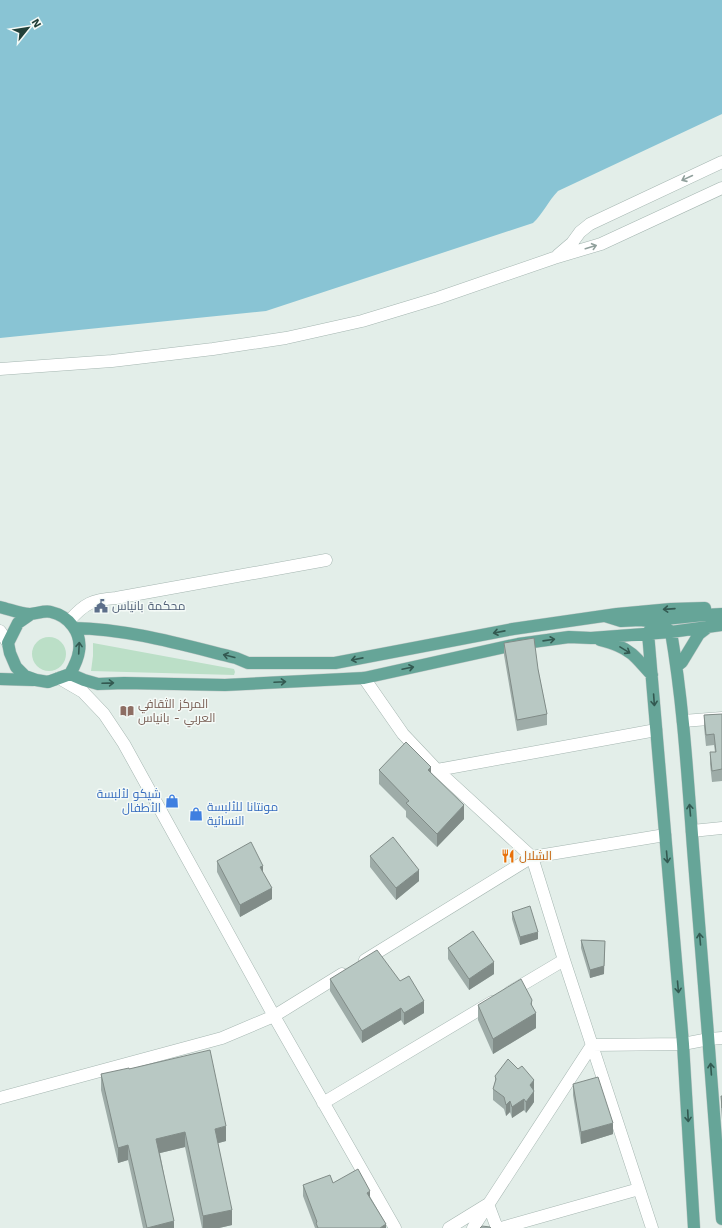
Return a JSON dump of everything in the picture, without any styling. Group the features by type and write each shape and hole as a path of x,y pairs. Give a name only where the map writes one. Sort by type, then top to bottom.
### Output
{"main road":[{"path":"0,607 30,614"},
{"path":"36,680 25,676 16,667 10,653 8,643 18,623 30,614 41,611 52,612 72,624 157,638 236,658 248,663 335,663 513,629 605,616 671,609 722,607"},
{"path":"605,616 621,621 640,620 658,622 704,615 722,614"},
{"path":"658,622 671,632 677,666 683,721 722,1219"},
{"path":"658,622 648,633 683,1044 694,1228"},
{"path":"65,676 76,662 80,650 79,639 72,624"},
{"path":"0,679 36,680 48,682 65,676 98,684 124,683 225,685 364,678 518,644 569,637 591,638 671,632 722,625"},
{"path":"677,666 682,662 699,634 709,626"},
{"path":"591,638 617,645 625,649 633,655 652,675"},
{"path":"248,663 251,684"}],"street":[{"path":"554,258 572,243 580,232 590,224 722,162"},
{"path":"0,369 112,361 213,349 286,338 362,321 438,298 554,258 601,244 722,188"},
{"path":"72,624 80,609 89,603 100,600 326,560"},
{"path":"0,631 8,643"},
{"path":"65,676 104,714 124,744 274,1016 396,1228"},
{"path":"364,678 403,734 437,770 532,857 564,960 652,1228"},
{"path":"683,721 722,718"},
{"path":"437,770 656,730"},
{"path":"692,832 722,828"},
{"path":"0,1098 222,1038 274,1016 532,857 664,835"},
{"path":"323,1103 564,960"},
{"path":"592,1045 683,1044 722,1038"},
{"path":"473,1228 592,1045"},
{"path":"501,1228 639,1189"},
{"path":"449,1228 488,1204"},
{"path":"488,1204 497,1228"}],"green space":[{"path":"52,637 61,642 65,647 65,661 61,666 56,670 46,671 42,670 33,661 32,651 33,647 42,638"},
{"path":"93,643 234,669 235,672 234,675 91,671"}],"water":[{"path":"0,0 722,0 722,114 558,191 540,216 533,223 266,311 0,338"}],"building":[{"path":"534,638 538,669 547,714 517,720 504,643"},
{"path":"722,714 722,769 712,771 710,752 716,752 714,734 706,735 704,715"},
{"path":"406,742 431,767 428,770 464,805 437,834 406,803 409,801 379,770"},
{"path":"393,837 419,870 396,888 370,856"},
{"path":"251,842 263,866 260,867 272,888 240,905 217,861"},
{"path":"530,906 538,932 520,937 512,912"},
{"path":"473,931 494,962 469,979 448,948"},
{"path":"581,940 605,941 604,966 590,970"},
{"path":"377,950 400,981 409,976 424,1001 404,1013 401,1008 362,1031 330,979"},
{"path":"521,979 532,1000 531,1004 536,1013 493,1039 478,1005"},
{"path":"210,1050 226,1126 215,1129 232,1210 203,1216 185,1132 156,1139 174,1221 147,1228 128,1145 118,1148 101,1074"},
{"path":"508,1059 518,1069 522,1066 534,1080 530,1085 534,1091 526,1102 524,1099 512,1107 510,1101 506,1105 504,1097 493,1089 496,1079 495,1076"},
{"path":"598,1077 613,1123 581,1132 573,1084"},
{"path":"358,1169 370,1191 367,1193 386,1224 380,1228 318,1228 303,1185 330,1175 333,1183"},
{"path":"482,1226 490,1227 491,1228 480,1228"}],"place":[{"name":"محكمة بانياس","path":"101,606"},
{"name":"المركز الثقافي العربي - بانياس","path":"127,711"},
{"name":"شيكو لألبسة الأطفال","path":"172,801"},
{"name":"مونتانا للألبسة النسائية","path":"196,814"},
{"name":"الشلال","path":"508,856"}]}
